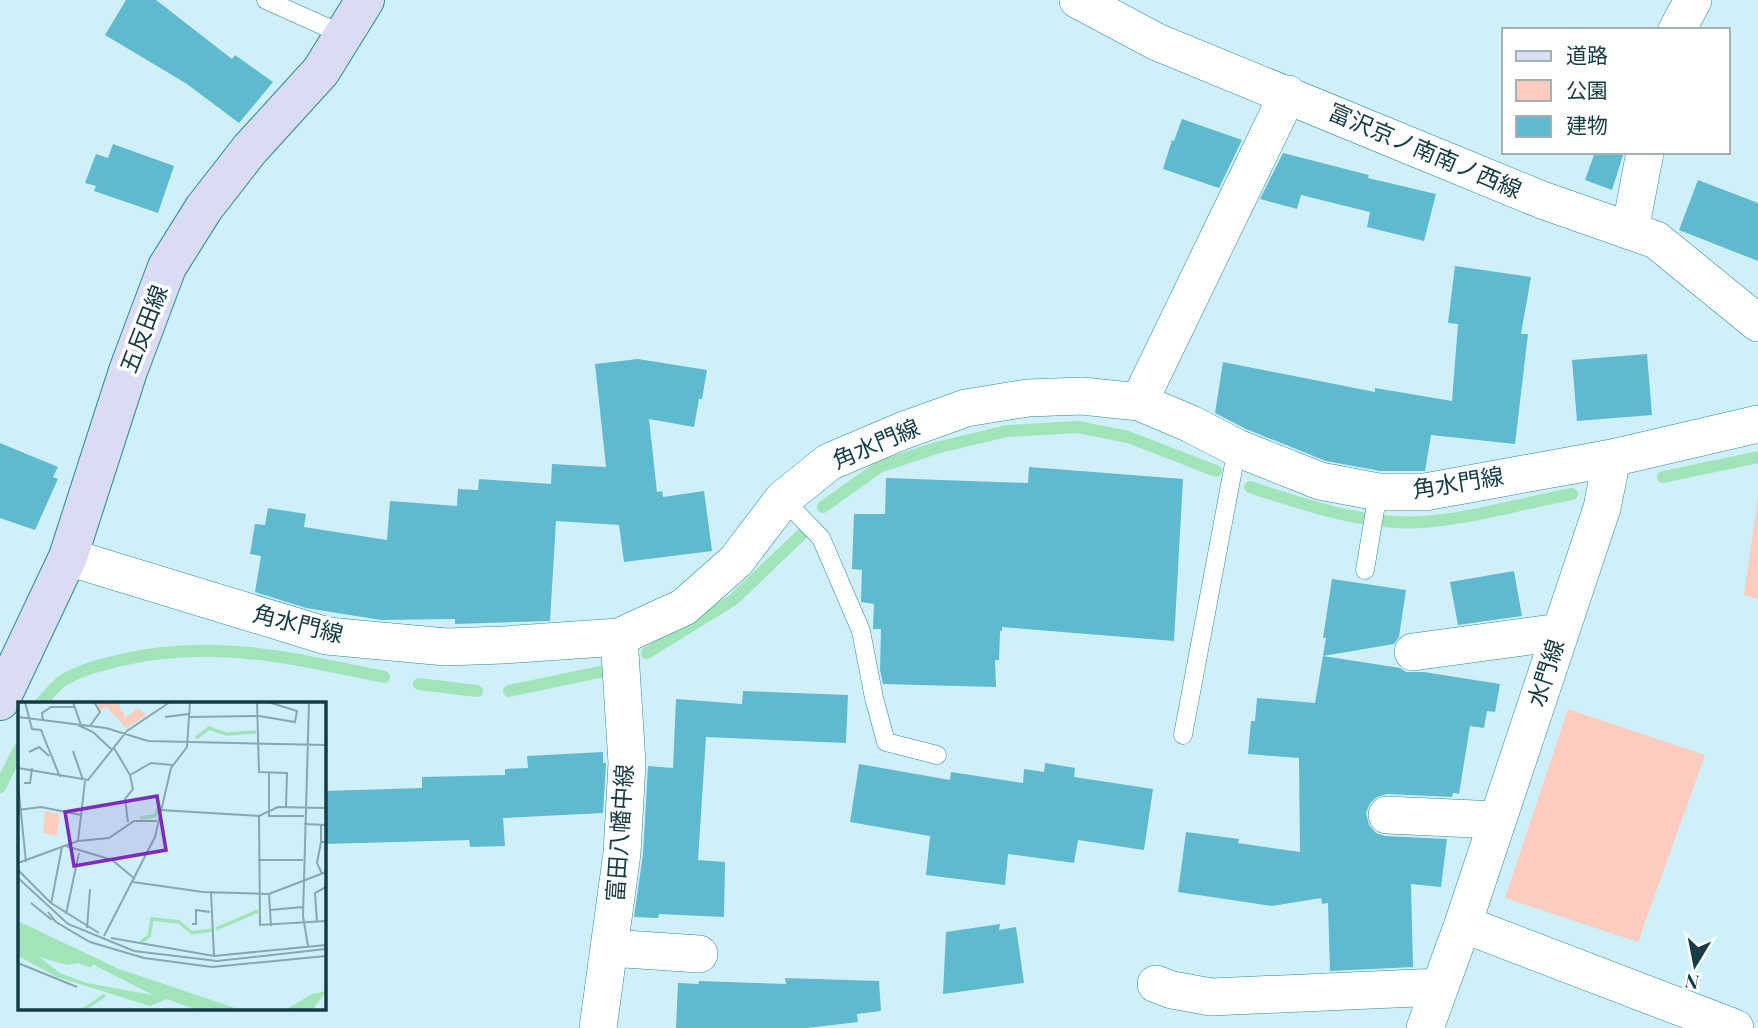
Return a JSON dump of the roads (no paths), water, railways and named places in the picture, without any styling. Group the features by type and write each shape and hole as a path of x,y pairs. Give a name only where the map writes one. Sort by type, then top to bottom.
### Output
{"street":[{"name":"五反田線","path":"0,701 68,556 128,371 167,267 204,208 250,149 321,71 365,0"},
{"name":"富沢京ノ南南ノ西線","path":"1078,0 1157,42 1542,200 1656,240 1758,323"},
{"path":"1678,28 1693,0"},
{"path":"1139,402 1288,94"},
{"path":"1630,231 1645,154"},
{"name":"角水門線","path":"68,556 327,636 446,647 619,637 684,607 736,561 783,499 829,462 966,408 1042,397 1082,396 1139,402 1191,424 1237,448 1320,481 1377,498 1425,492 1612,458"},
{"path":"1612,458 1758,424"},
{"name":"水門線","path":"1426,1028 1602,508 1612,458"},
{"path":"1413,652 1560,632"},
{"name":"富田八幡中線","path":"598,1028 622,853 627,764 619,637"},
{"path":"1387,815 1497,820"},
{"path":"1463,924 1735,1028"},
{"path":"610,948 699,954"},
{"path":"1157,984 1171,990 1211,997 1439,987"}],"lane":[{"path":"266,0 344,34"},
{"path":"1183,735 1237,448"},
{"path":"1365,570 1377,498"},
{"path":"783,499 821,538 861,631 886,742 937,755"}],"waterway":[{"path":"823,507 879,467 936,448 1007,431 1078,427 1128,437 1216,471"},
{"path":"1663,477 1758,457"},
{"path":"1250,487 1336,513 1402,522 1461,517 1572,494"},
{"path":"647,653 733,600 801,535"},
{"path":"42,702 62,681 82,671 152,654 185,651 251,653 384,677"},
{"path":"509,691 600,672"},
{"path":"419,684 477,691"},
{"path":"0,787 18,751"}]}
